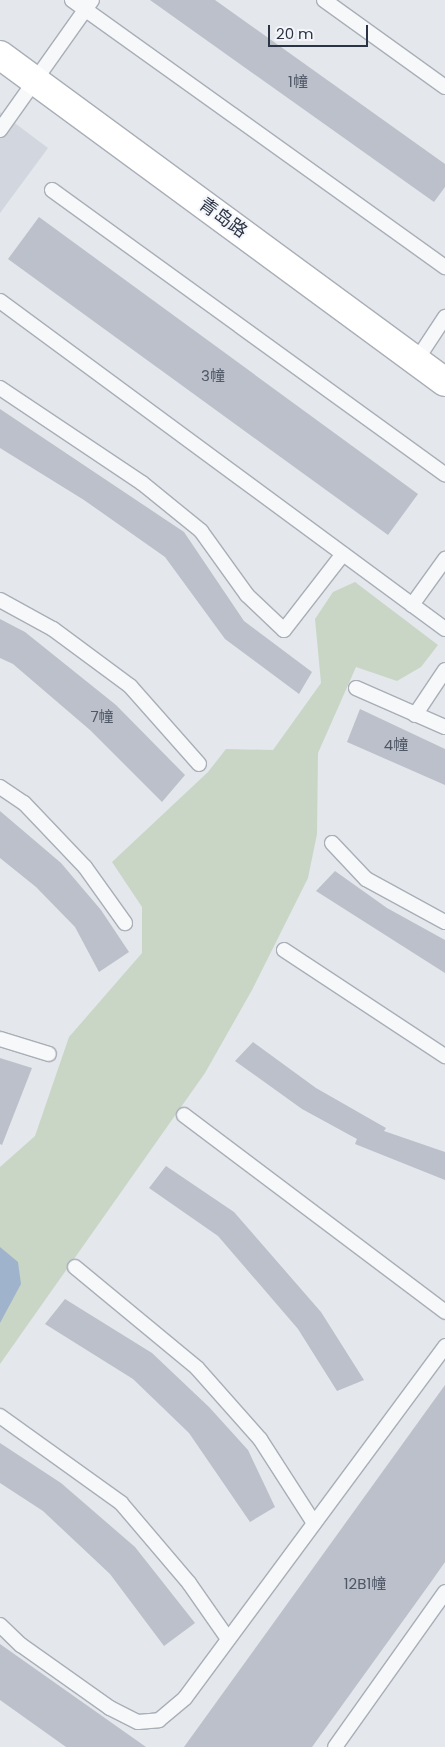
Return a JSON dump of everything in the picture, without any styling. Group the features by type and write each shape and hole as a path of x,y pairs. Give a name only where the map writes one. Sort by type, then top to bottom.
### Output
{"street":[{"name":"青岛路","path":"0,55 445,382"}],"lane":[{"path":"72,0 88,5 445,266"},
{"path":"324,0 445,87"},
{"path":"0,130 37,82 88,5"},
{"path":"52,190 445,475"},
{"path":"0,302 445,629"},
{"path":"416,361 445,317"},
{"path":"0,388 142,483 201,531 247,595 284,630 343,554"},
{"path":"412,605 445,559"},
{"path":"0,600 53,629 130,686 198,764"},
{"path":"414,715 445,670"},
{"path":"356,688 445,727"},
{"path":"0,787 24,803 85,867 125,923"},
{"path":"332,842 366,879 445,922"},
{"path":"284,950 445,1056"},
{"path":"0,1039 49,1054"},
{"path":"184,1115 445,1312"},
{"path":"75,1267 197,1368 260,1439 314,1523"},
{"path":"0,1625 21,1645 110,1708 138,1722 159,1720 185,1698 445,1346"},
{"path":"0,1416 120,1503 189,1583 228,1639"},
{"path":"334,1747 445,1592"}],"shaded area":[{"path":"0,112 48,148 0,213"}],"green space":[{"path":"355,582 438,645 421,667 397,681 356,667 318,753 317,834 308,878 252,990 205,1073 0,1364 0,1167 35,1136 69,1037 142,953 142,907 112,862 208,772 226,749 273,750 321,683 315,619 333,592"}],"water":[{"path":"0,1247 18,1262 21,1284 0,1323"}],"building":[{"path":"150,0 215,0 445,164 445,187 434,202"},
{"path":"39,217 418,494 388,535 8,259"},
{"path":"0,409 184,532 244,621 312,672 299,694 225,639 165,557 84,500 0,448"},
{"path":"0,619 25,632 116,705 185,775 162,802 90,730 13,664 0,658"},
{"path":"360,709 445,749 445,785 347,742"},
{"path":"0,811 61,863 101,910 129,952 99,972 75,927 36,887 0,858"},
{"path":"335,871 387,908 445,940 445,973 316,891"},
{"path":"253,1042 316,1088 386,1128 384,1131 445,1152 445,1180 355,1144 357,1139 302,1109 235,1061"},
{"path":"0,1058 32,1068 2,1145 0,1144"},
{"path":"166,1166 234,1212 321,1312 364,1380 337,1391 298,1329 218,1236 149,1188"},
{"path":"65,1299 152,1353 209,1407 248,1450 275,1507 250,1522 189,1433 133,1379 45,1324"},
{"path":"445,1385 445,1562 431,1582 312,1747 184,1747"},
{"path":"0,1443 61,1483 135,1547 195,1623 164,1646 110,1574 43,1511 0,1483"},
{"path":"0,1644 146,1747 66,1747 0,1700"}]}
